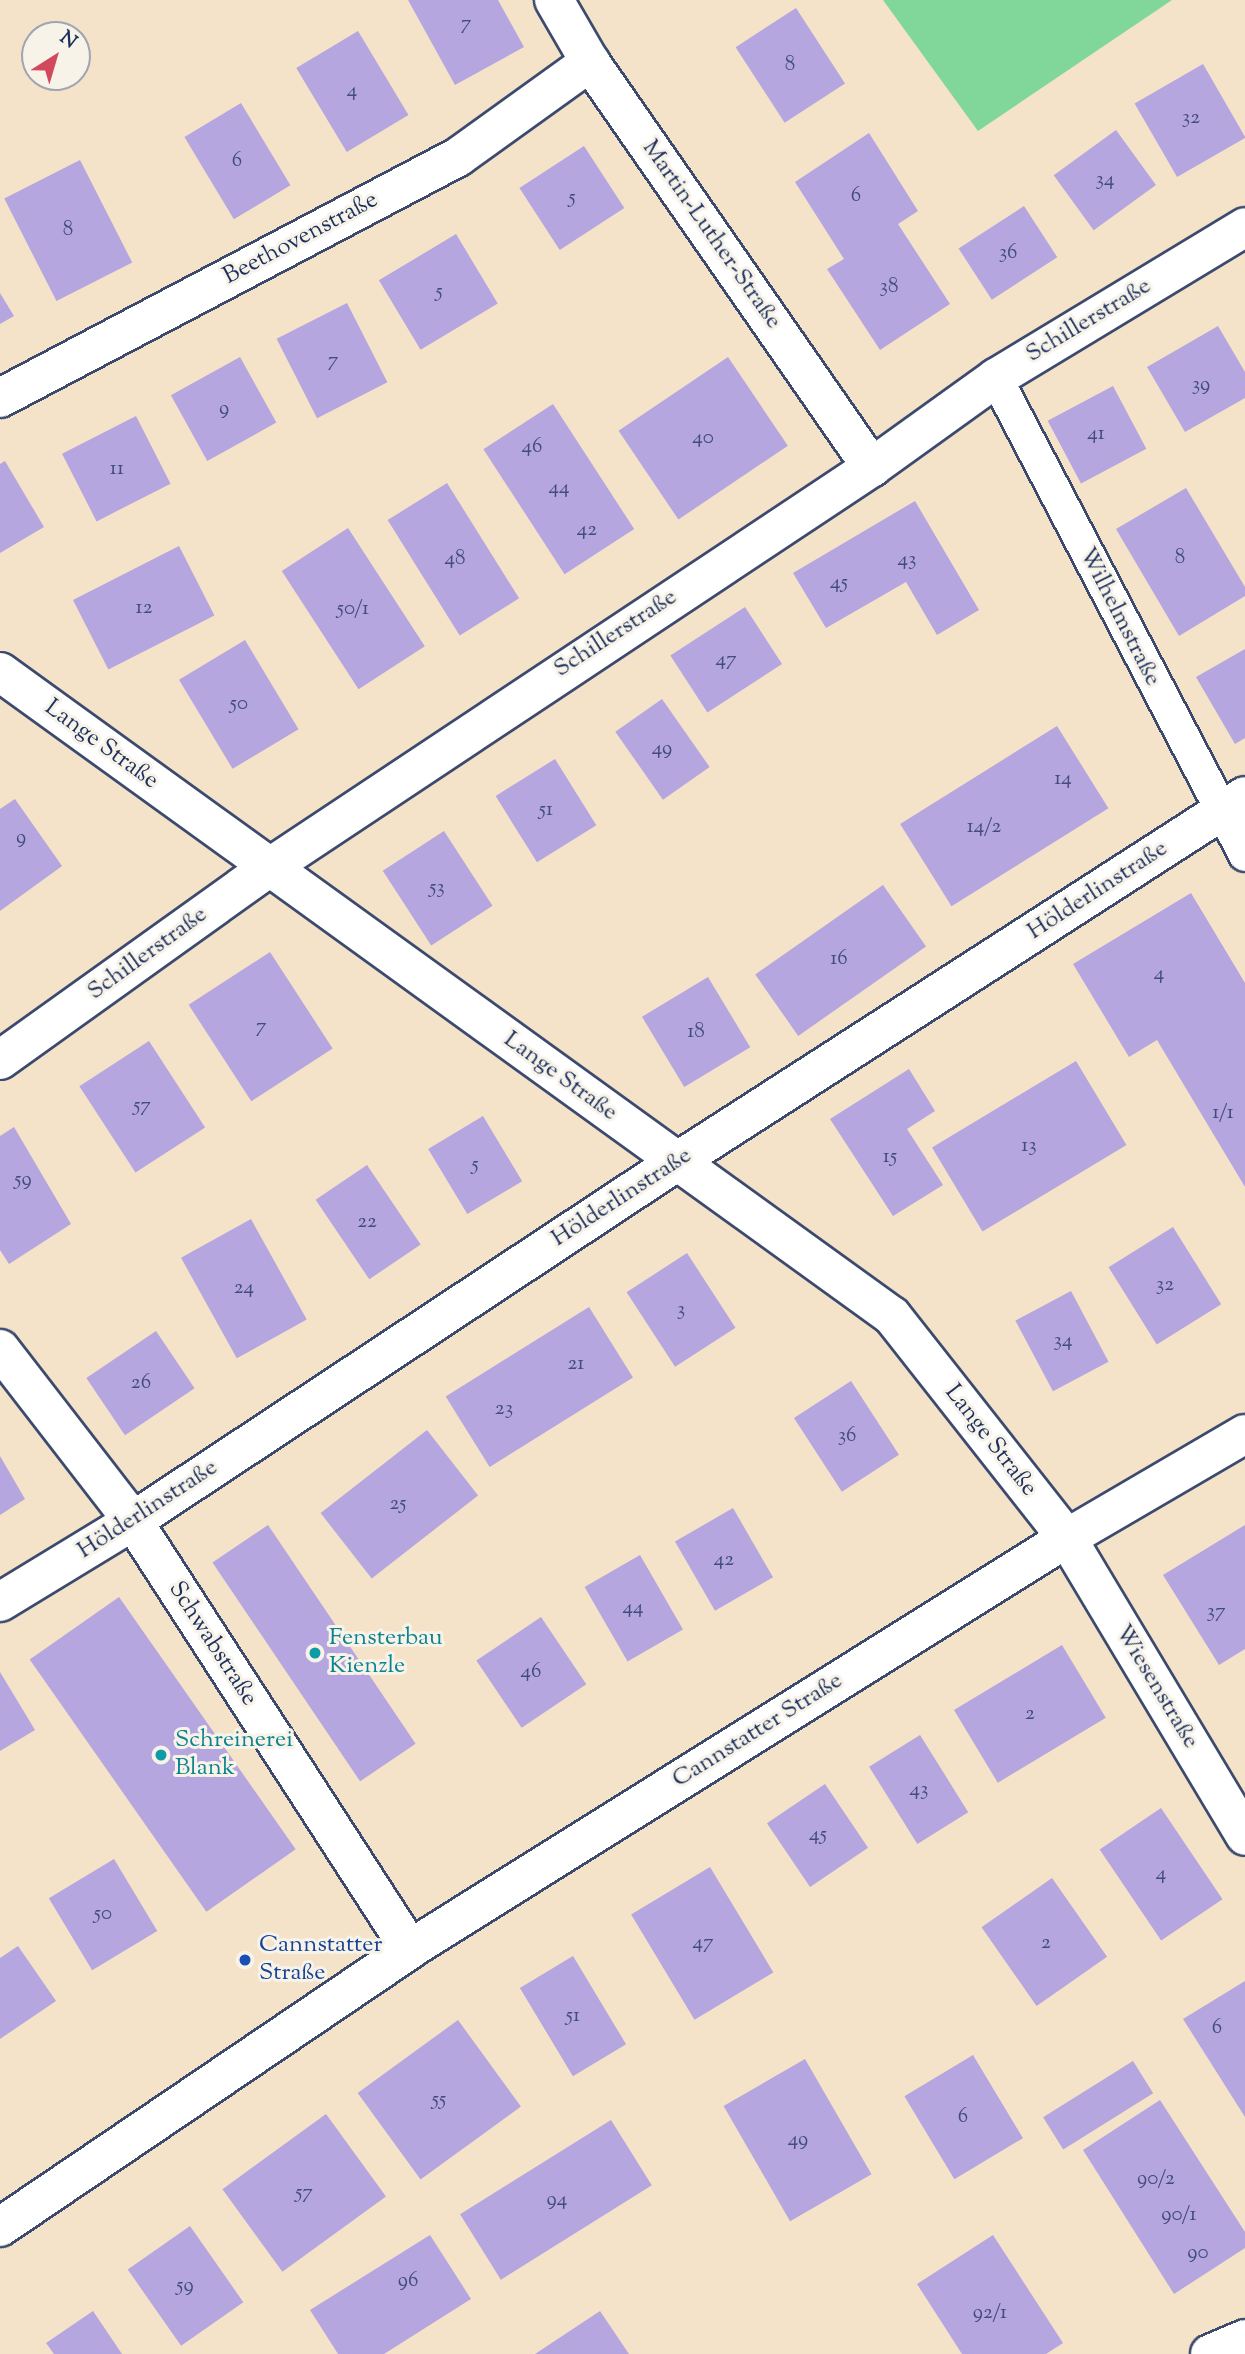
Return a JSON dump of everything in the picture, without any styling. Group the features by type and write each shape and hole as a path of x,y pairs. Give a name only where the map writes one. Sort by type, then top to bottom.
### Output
{"street":[{"name":"Martin-Luther-Straße","path":"554,0 590,62 872,467"},
{"name":"Beethovenstraße","path":"0,398 458,157 590,62"},
{"name":"Schillerstraße","path":"0,1060 270,867 872,467 996,378 1245,227"},
{"name":"Lange Straße","path":"0,672 892,1316 1067,1538"},
{"name":"Hölderlinstraße","path":"0,1602 133,1521 678,1161 1232,804"},
{"name":"Schwabstraße","path":"0,1349 133,1521 410,1949"},
{"name":"Cannstatter Straße","path":"0,2227 410,1949 1067,1538 1245,1434"},
{"name":"Wiesenstraße","path":"1067,1538 1245,1836"}],"lane":[{"name":"Wilhelmstraße","path":"996,378 1232,804 1245,855"}],"green space":[{"path":"883,0 1172,0 978,131"}],"building":[{"path":"408,0 498,0 524,47 455,85"},
{"path":"796,8 845,83 785,123 736,47"},
{"path":"358,31 408,115 347,152 296,68"},
{"path":"1203,64 1245,138 1177,177 1135,104"},
{"path":"241,103 290,185 234,219 184,137"},
{"path":"1116,130 1156,185 1094,230 1054,175"},
{"path":"869,133 918,211 898,224 950,304 880,350 827,269 844,259 795,182"},
{"path":"584,146 624,208 560,250 519,188"},
{"path":"80,160 132,262 56,301 4,199"},
{"path":"1024,206 1057,257 992,300 959,248"},
{"path":"456,234 498,303 421,350 379,280"},
{"path":"0,293 14,316 0,324"},
{"path":"347,303 387,382 317,418 277,339"},
{"path":"1218,326 1245,372 1245,398 1185,432 1147,367"},
{"path":"240,357 276,423 207,461 171,395"},
{"path":"728,357 788,446 678,520 619,431"},
{"path":"1113,386 1146,449 1081,483 1048,421"},
{"path":"553,404 634,529 565,574 483,449"},
{"path":"136,416 171,484 97,521 62,454"},
{"path":"5,461 44,527 0,553 0,464"},
{"path":"447,483 519,598 460,635 388,520"},
{"path":"1186,488 1245,587 1245,596 1179,636 1116,529"},
{"path":"915,501 979,610 937,635 906,582 826,628 793,573"},
{"path":"348,528 425,646 359,689 282,571"},
{"path":"179,546 214,615 108,670 73,600"},
{"path":"745,607 782,664 707,713 670,655"},
{"path":"245,640 299,729 233,769 179,680"},
{"path":"1245,649 1245,738 1235,744 1196,677"},
{"path":"662,699 710,767 663,800 615,732"},
{"path":"1057,726 1108,808 952,906 900,824"},
{"path":"555,759 596,825 537,862 496,796"},
{"path":"15,799 62,866 0,911 0,809"},
{"path":"444,831 492,906 431,945 383,871"},
{"path":"883,885 926,946 798,1036 755,974"},
{"path":"1191,893 1245,983 1245,1187 1157,1040 1129,1057 1073,964"},
{"path":"270,952 333,1048 251,1101 189,1005"},
{"path":"708,977 750,1047 684,1087 642,1017"},
{"path":"149,1041 205,1127 135,1173 79,1086"},
{"path":"1076,1061 1126,1145 982,1232 932,1148"},
{"path":"909,1069 935,1111 907,1129 943,1185 893,1216 830,1119"},
{"path":"483,1116 522,1181 467,1214 428,1149"},
{"path":"14,1127 71,1224 9,1264 0,1250 0,1136"},
{"path":"367,1165 421,1245 369,1279 316,1200"},
{"path":"251,1219 307,1320 237,1358 181,1258"},
{"path":"1173,1227 1221,1304 1157,1344 1109,1267"},
{"path":"687,1253 735,1328 675,1367 627,1292"},
{"path":"1071,1291 1109,1362 1053,1391 1015,1321"},
{"path":"589,1307 633,1377 490,1467 446,1397"},
{"path":"156,1331 195,1388 125,1435 86,1378"},
{"path":"851,1381 899,1455 842,1492 794,1418"},
{"path":"427,1430 478,1495 372,1579 321,1513"},
{"path":"0,1456 25,1499 0,1515"},
{"path":"733,1508 773,1577 715,1611 675,1542"},
{"name":"Fensterbau Kienzle","path":"268,1525 416,1744 360,1781 212,1562"},
{"path":"1245,1525 1245,1649 1219,1665 1163,1575"},
{"path":"640,1555 683,1629 628,1661 585,1587"},
{"name":"Schreinerei Blank","path":"119,1597 296,1849 206,1912 30,1660"},
{"path":"541,1617 586,1684 522,1728 476,1661"},
{"path":"1062,1645 1106,1718 998,1783 954,1710"},
{"path":"0,1672 35,1730 0,1751"},
{"path":"920,1735 968,1812 917,1844 869,1767"},
{"path":"825,1784 868,1848 810,1887 767,1823"},
{"path":"1161,1808 1223,1899 1161,1941 1100,1849"},
{"path":"114,1859 157,1931 92,1970 49,1898"},
{"path":"710,1867 773,1972 694,2020 631,1914"},
{"path":"1052,1878 1107,1957 1037,2006 982,1927"},
{"path":"18,1946 56,2001 0,2039 0,1958"},
{"path":"573,1956 626,2044 573,2076 520,1988"},
{"path":"1245,1981 1245,2117 1183,2019"},
{"path":"458,2020 521,2107 421,2179 358,2093"},
{"path":"973,2055 1023,2138 954,2179 904,2096"},
{"path":"805,2059 872,2174 790,2221 724,2106"},
{"path":"1133,2061 1153,2093 1063,2149 1043,2117"},
{"path":"1160,2100 1245,2232 1245,2248 1174,2294 1083,2150"},
{"path":"326,2114 386,2197 282,2272 222,2189"},
{"path":"611,2120 652,2185 501,2280 460,2214"},
{"path":"190,2226 243,2302 181,2346 128,2270"},
{"path":"430,2235 471,2299 384,2354 338,2354 310,2310"},
{"path":"993,2235 1063,2343 1046,2354 962,2354 917,2284"},
{"path":"93,2311 122,2354 54,2354 46,2343"},
{"path":"600,2311 629,2354 535,2354"}],"place":[{"name":"Fensterbau Kienzle","path":"315,1653"},
{"name":"Schreinerei Blank","path":"161,1755"},
{"name":"Cannstatter Straße","path":"245,1960"}]}
